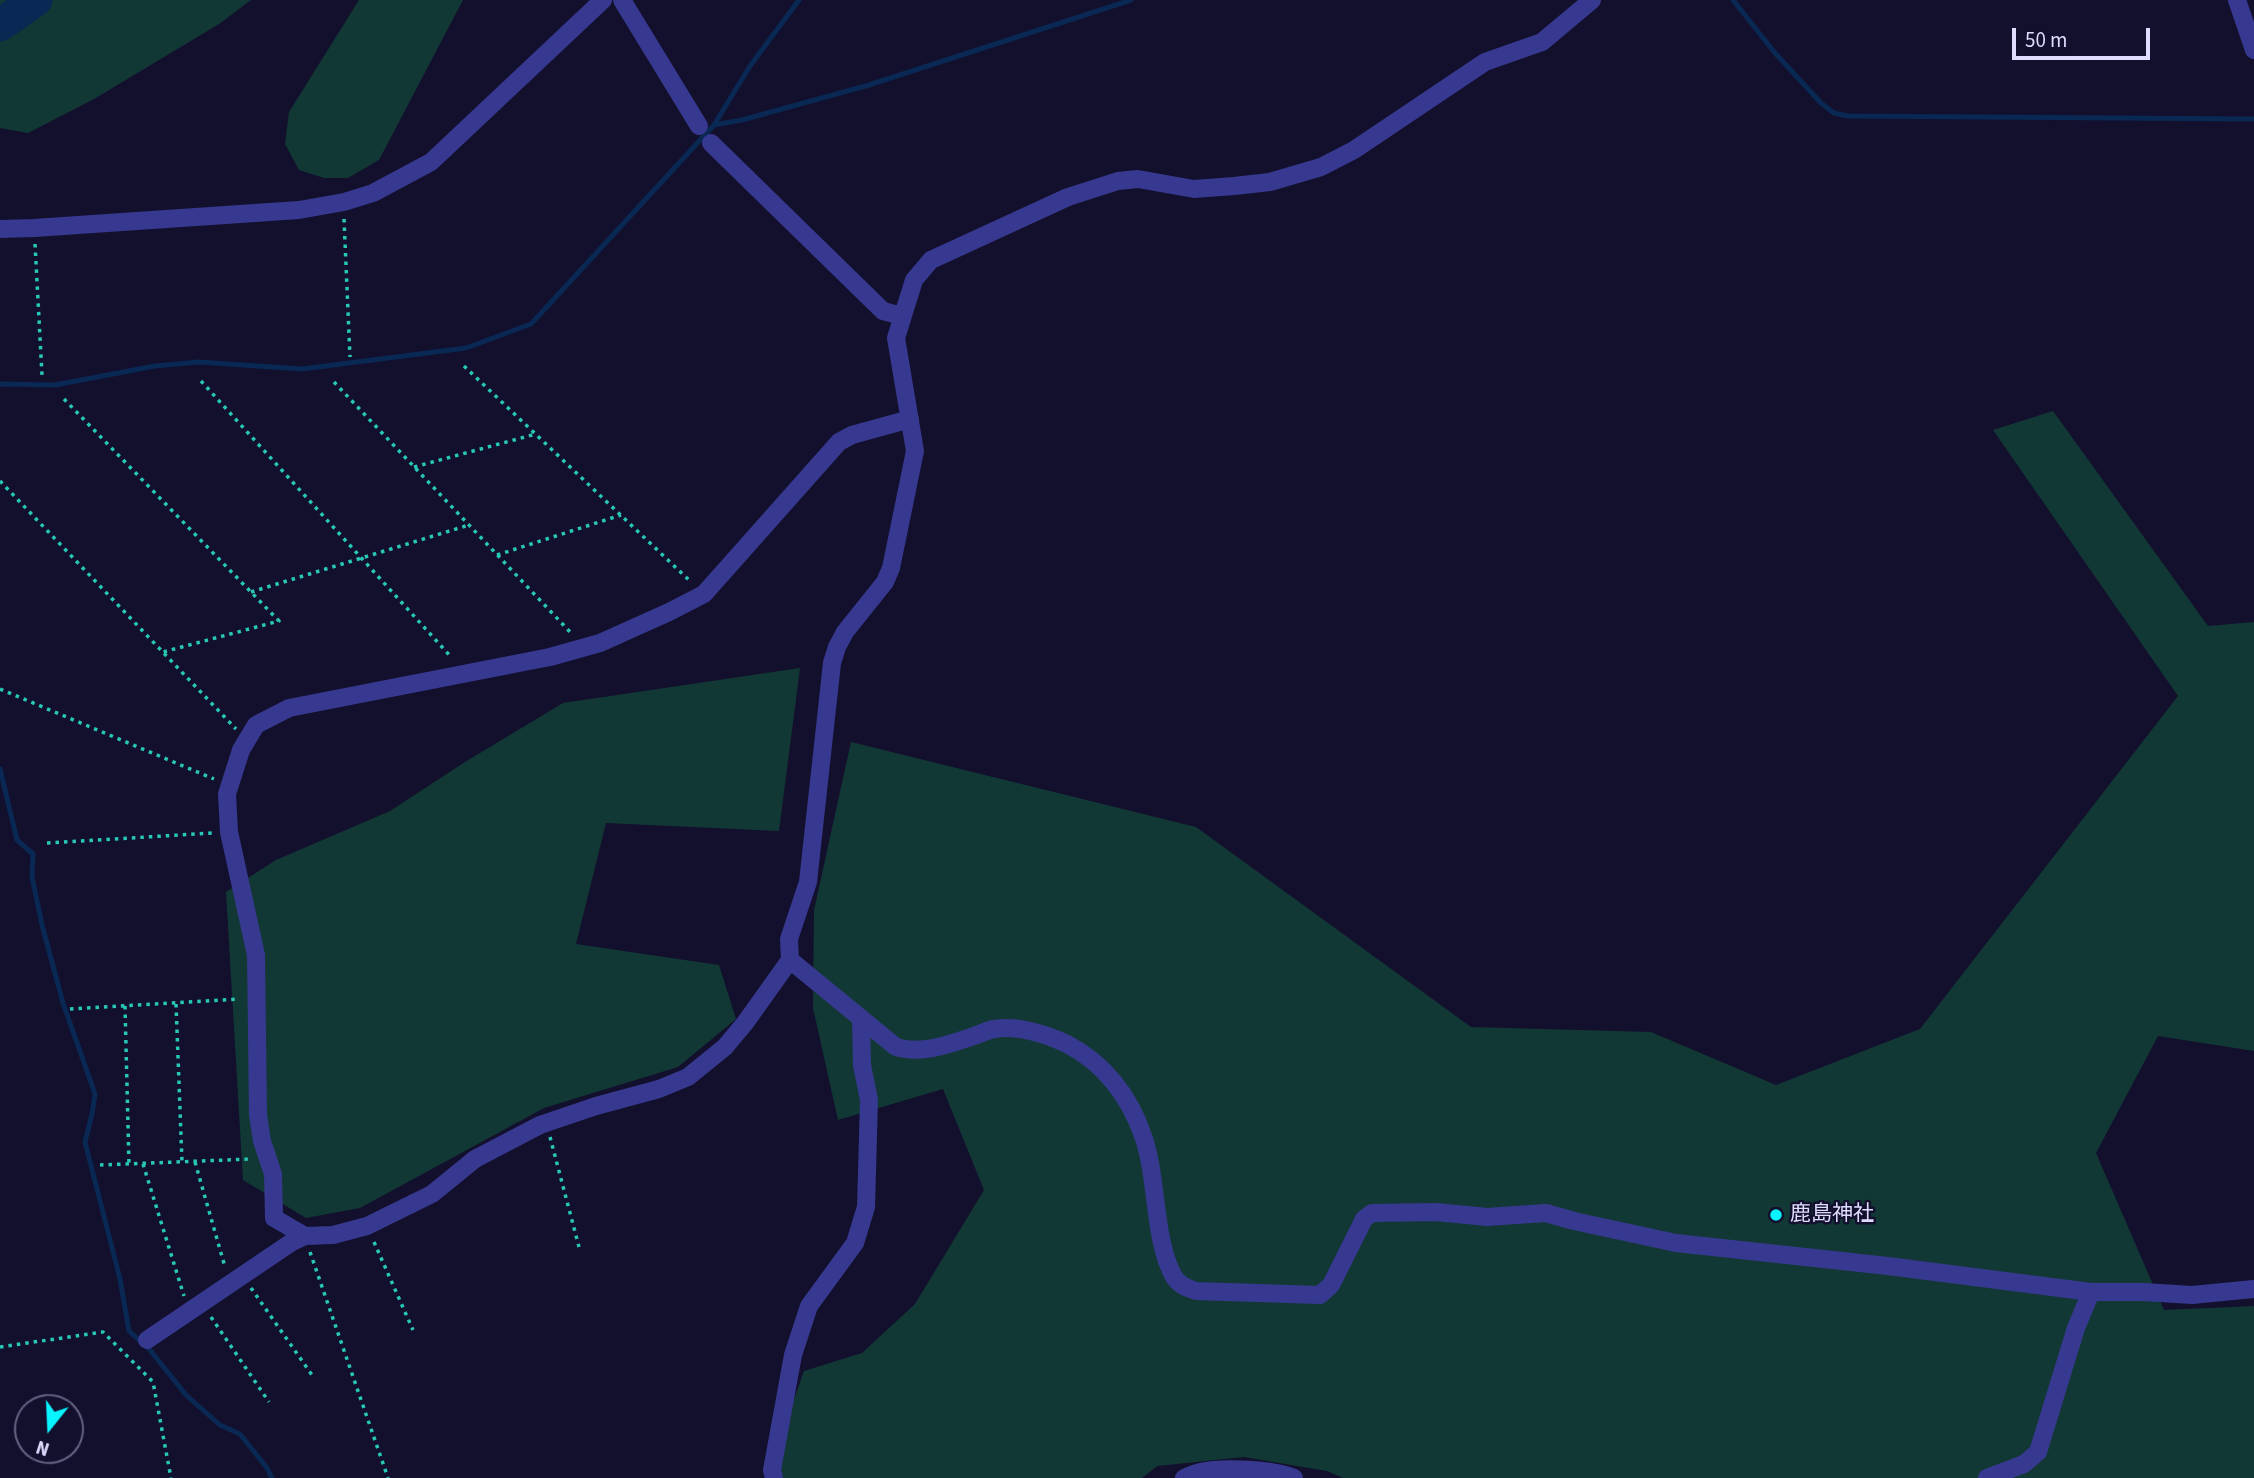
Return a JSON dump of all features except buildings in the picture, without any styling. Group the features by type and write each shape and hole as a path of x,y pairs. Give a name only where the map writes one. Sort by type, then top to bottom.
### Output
{"street":[{"path":"0,229 299,211 373,192 430,162 603,0"},
{"path":"622,0 699,126"},
{"path":"147,1340 292,1242 305,1236 332,1235 367,1226 432,1194 475,1159 547,1124 659,1089 688,1077 725,1047 745,1023 790,960 789,939 808,881 832,663 845,632 885,582 891,568 915,451 896,338 914,280 931,260 1068,197 1118,181 1138,179 1194,189 1269,182 1321,167 1354,150 1485,62 1542,42 1592,0"},
{"path":"2237,0 2254,50"},
{"path":"711,143 883,311 902,316"},
{"path":"305,1236 274,1218 273,1174 262,1141 258,1115 256,955 232,842 227,794 241,750 256,725 289,708 550,657 612,638 704,594 839,442 852,435 910,419"},
{"path":"790,960 896,1047 908,1051 944,1046 994,1029 1026,1030 1066,1044 1096,1062 1118,1087 1134,1112 1145,1139 1165,1251 1175,1278 1183,1286 1196,1291 1320,1295 1331,1285 1364,1219 1372,1213 1436,1212 1487,1217 1546,1213 1676,1243 2091,1292 2192,1295 2254,1289"},
{"path":"774,1478 772,1470 793,1355 809,1306 855,1243 866,1207 869,1100 862,1065 861,1019"},
{"path":"1987,1478 2024,1464 2038,1452 2076,1328 2091,1292"},
{"path":"1184,1478 1200,1472 1224,1470 1268,1472 1294,1478"}],"path":[{"path":"344,201 350,356"},
{"path":"34,228 42,375"},
{"path":"464,366 704,594"},
{"path":"201,381 465,673"},
{"path":"334,382 585,647"},
{"path":"64,399 279,621 163,652"},
{"path":"414,467 536,434"},
{"path":"0,481 247,740"},
{"path":"497,555 621,515"},
{"path":"251,592 469,525"},
{"path":"0,690 220,781"},
{"path":"47,844 214,833 232,842"},
{"path":"70,1009 256,998"},
{"path":"176,1003 182,1162"},
{"path":"125,1006 130,1165"},
{"path":"547,1124 579,1247"},
{"path":"100,1165 268,1158"},
{"path":"195,1162 236,1278 312,1375"},
{"path":"143,1164 194,1307 269,1402"},
{"path":"367,1226 413,1330"},
{"path":"305,1236 388,1478"},
{"path":"0,1347 103,1332 153,1382 171,1478"}],"green space":[{"path":"0,0 251,0 219,24 94,99 28,133 0,128"},
{"path":"359,0 463,0 379,160 348,178 324,178 299,170 285,144 289,112"},
{"path":"2053,411 2208,626 2254,622 2254,1051 2158,1036 2096,1153 2164,1310 2254,1306 2254,1478 1343,1478 1327,1471 1244,1457 1157,1466 1142,1478 766,1478 804,1371 862,1353 915,1304 984,1190 943,1089 838,1120 813,1008 814,910 851,742 1196,827 1471,1027 1651,1032 1776,1085 1920,1029 2178,696 1993,430"},
{"path":"800,668 779,831 606,823 576,944 719,965 736,1019 678,1067 544,1108 360,1208 306,1218 243,1180 226,892 276,860 390,811 563,703"}],"waterway":[{"path":"0,25 36,0"},
{"path":"0,384 55,385 155,366 199,362 302,369 466,348 531,324 714,125 750,66 799,0"},
{"path":"714,125 742,120 869,85 1131,0"},
{"path":"1733,0 1775,53 1821,103 1834,113 1848,116 2254,119"},
{"path":"0,769 17,840 33,854 32,877 42,925 63,1003 95,1094 85,1142 120,1279 129,1331 150,1350 186,1395 220,1425 240,1434 272,1478"}],"place":[{"name":"鹿島神社","path":"1776,1215"}]}
